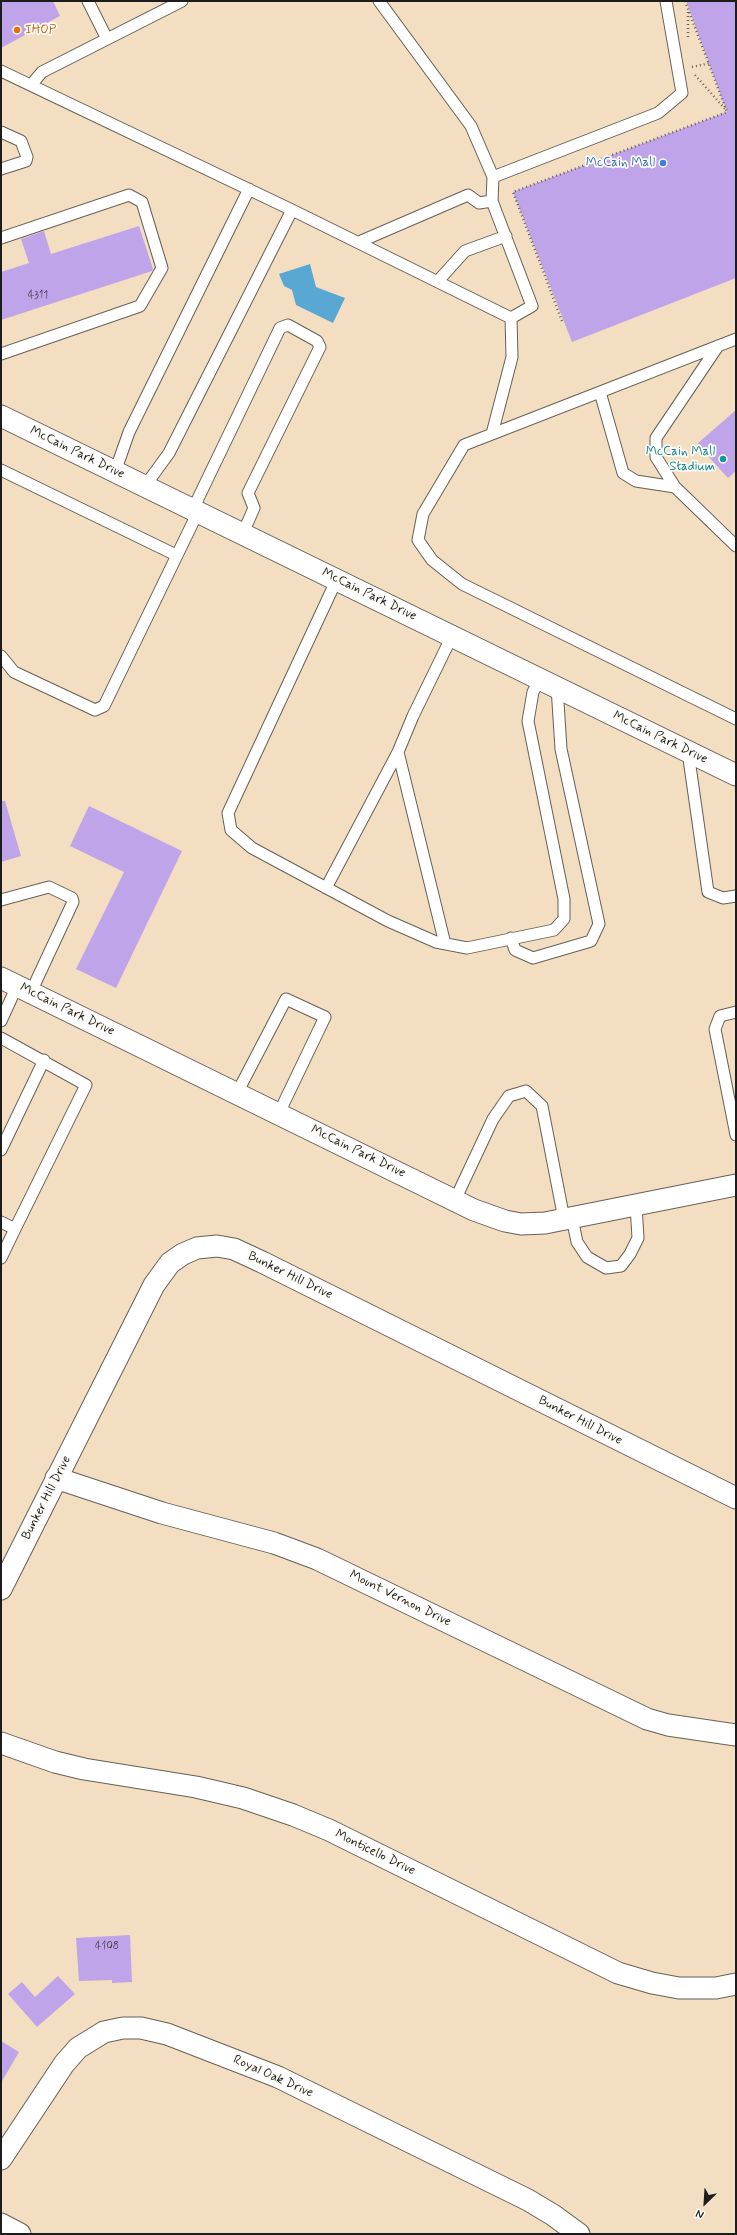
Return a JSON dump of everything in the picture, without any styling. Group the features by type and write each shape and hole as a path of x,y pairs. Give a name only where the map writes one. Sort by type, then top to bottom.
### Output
{"street":[{"name":"McCain Park Drive","path":"1,416 736,775"},
{"name":"McCain Park Drive","path":"16,985 474,1210 505,1221 521,1224 568,1218 736,1185"},
{"name":"Bunker Hill Drive","path":"1,1589 154,1285 170,1263 183,1254 197,1248 217,1246 234,1250 262,1262 736,1498"},
{"name":"Mount Vernon Drive","path":"56,1478 162,1513 274,1543 317,1559 646,1719 668,1725 736,1736"},
{"name":"Monticello Drive","path":"1,1743 55,1762 196,1787 243,1798 292,1815 330,1830 618,1973 652,1983 679,1988 716,1988 736,1984"},
{"name":"Royal Oak Drive","path":"1,2159 64,2064 78,2048 104,2032 123,2028 141,2028 167,2034 278,2077 528,2200 553,2215 579,2234"},
{"path":"1,2224 20,2234"}],"lane":[{"path":"88,1 107,39"},
{"path":"31,85 42,72 182,1"},
{"path":"379,1 471,126 493,177 492,201 532,306 511,318"},
{"path":"493,177 658,113 682,93 666,1"},
{"path":"1,71 359,242 511,318"},
{"path":"1,132 22,141 27,157 26,161 1,169"},
{"path":"115,472 129,432 249,189"},
{"path":"1,238 129,195 142,202 162,268 140,306 1,354"},
{"path":"359,242 468,195 479,203 492,201"},
{"path":"144,486 169,453 292,210"},
{"path":"438,281 465,252 506,236"},
{"path":"492,434 512,357 511,318"},
{"path":"1,656 14,672 95,710 104,706 176,555 280,328 288,325 317,341 320,347 248,493 254,508 243,533"},
{"path":"736,339 464,445 423,514 418,540 432,560 462,584 736,719"},
{"path":"718,346 656,438 656,457 675,487 736,546"},
{"path":"600,392 623,473 636,481 675,487"},
{"path":"1,470 176,555"},
{"path":"336,579 228,813 231,830 252,848 388,921 436,942 467,948 511,938 554,930 564,919 564,899 528,721 533,692 548,683 561,750 600,924 591,942 533,958 515,950 511,938"},
{"path":"326,888 398,752 412,716 452,636"},
{"path":"398,752 445,944"},
{"path":"688,752 708,892 723,898 736,896"},
{"path":"1,900 49,887 72,898 73,902 16,985 1,1021"},
{"path":"237,1093 286,999 325,1017 279,1113"},
{"path":"736,1012 720,1016 715,1029 736,1135"},
{"path":"1,1038 86,1084 1,1258"},
{"path":"1,1150 44,1060"},
{"path":"454,1200 493,1119 509,1096 526,1091 542,1106 568,1218 577,1242 587,1257 606,1268 621,1266 630,1254 638,1238 636,1205"},
{"path":"1,1222 15,1229"}],"path":[{"path":"685,1 728,112"},
{"path":"688,9 688,38"},
{"path":"710,63 688,68 728,112"},
{"path":"562,320 513,192 728,112"}],"water":[{"path":"310,264 316,287 345,298 333,323 296,305 292,290 284,286 279,274"}],"building":[{"name":"IHOP","path":"1,1 53,1 60,16 1,48"},
{"name":"McCain Mall","path":"686,1 736,1 736,278 572,342 513,192 727,112"},
{"path":"139,226 153,269 152,271 1,320 1,272 29,263 21,239 44,231 51,254"},
{"name":"McCain Mall Stadium","path":"736,410 736,471 728,478 697,444"},
{"path":"1,801 5,801 21,856 1,862"},
{"path":"89,806 182,851 116,988 76,969 124,872 70,846"},
{"path":"130,1935 132,1982 112,1983 112,1980 79,1981 76,1938"},
{"path":"58,1976 75,1994 37,2027 8,1994 22,1982 35,1997"},
{"path":"1,2041 19,2052 1,2083"}],"place":[{"name":"IHOP","path":"17,30"},
{"name":"McCain Mall","path":"663,163"},
{"name":"McCain Mall Stadium","path":"723,459"}]}
